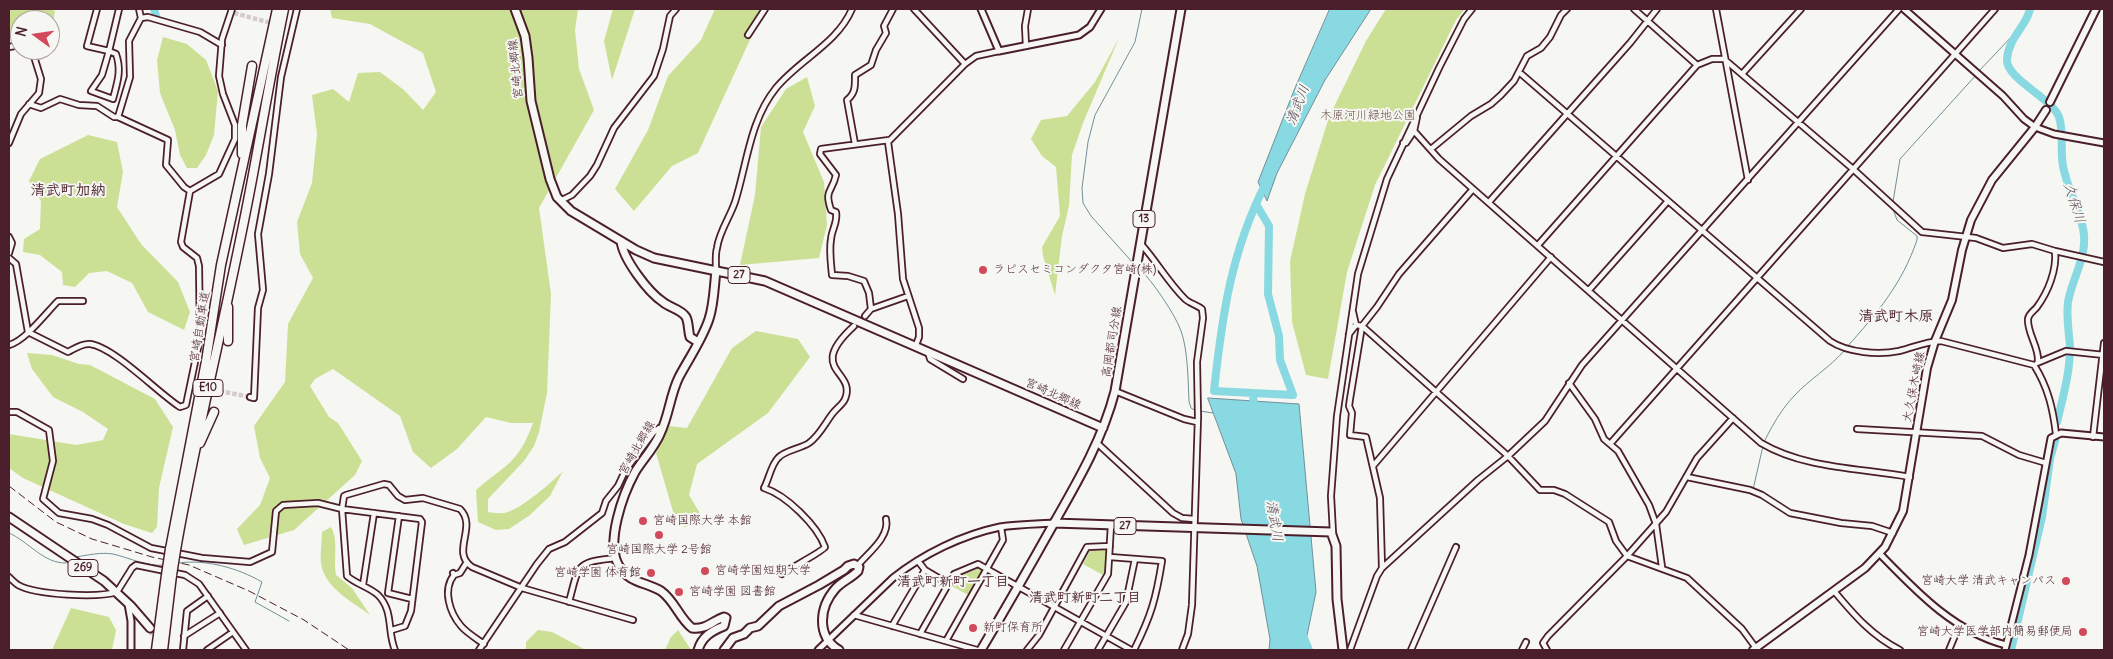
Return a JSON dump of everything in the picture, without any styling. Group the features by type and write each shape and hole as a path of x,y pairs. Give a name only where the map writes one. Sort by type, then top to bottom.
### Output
{"highway":[{"name":"宮崎自動車道","path":"156,650 222,265 277,9"},
{"name":"宮崎自動車道","path":"173,550 195,455 254,168 263,111 284,9"},
{"path":"242,166 242,125 252,66"},
{"path":"228,290 228,341"},
{"path":"195,455 214,412"},
{"name":"宮崎自動車道","path":"163,650 169,575"}],"main road":[{"name":"宮崎北郷線","path":"515,9 527,49 534,116 550,179 560,201 571,212 654,258 765,281 1104,428"},
{"name":"高岡都司分線","path":"981,650 1054,523 1104,428 1115,391 1181,9"},
{"name":"大久保木崎線","path":"2050,102 2096,9"},
{"name":"大久保木崎線","path":"1758,649 1865,568 1880,554 1893,533 1904,510 1927,368 1952,300 1966,237 1985,192 2046,110"},
{"path":"621,241 623,251 650,291 666,305 681,312 686,318 690,337 698,342"},
{"name":"宮崎北郷線","path":"616,558 614,530 627,488 663,428 674,388 698,342 712,308 716,271"},
{"name":"269","path":"9,517 104,581 117,592 150,628"},
{"name":"27","path":"1054,523 1111,525 1194,524 1332,533"},
{"path":"1332,533 1336,546 1339,627 1343,650"},
{"path":"616,558 624,573 633,580 660,590 674,602 686,623 692,628 705,628 724,616 726,618 727,621 724,626 706,636 700,643 698,650"},
{"path":"724,650 733,638 744,634 750,628 758,626 779,606 838,574 848,566 858,565 858,571 836,588 827,604 822,623 822,632 839,650"}],"street":[{"path":"97,9 87,46 109,51 116,54 120,64 120,74 113,100 91,91 102,75 109,51 119,9"},
{"path":"118,117 130,77 129,41 141,18 139,10 132,9"},
{"path":"250,397 254,398 258,308 263,290 258,234 269,174 281,77 297,9"},
{"path":"560,201 572,195 590,176 614,128 654,76 663,49 670,16 676,9"},
{"path":"748,35 765,9"},
{"path":"716,271 717,247 734,204 756,122 775,89 792,70 830,40 852,9"},
{"path":"855,144 847,100 851,97 856,86 855,75 874,61 876,50 886,33 884,26 893,9"},
{"path":"914,9 965,64"},
{"path":"981,9 999,51"},
{"path":"1026,46 1025,26 1028,9"},
{"path":"871,309 869,293 864,281 848,276 832,275 831,239 838,219 836,212 831,210 827,199 828,190 834,182 836,175 820,154 821,149 889,140 965,64 976,56 1079,34 1090,27 1101,9"},
{"path":"1332,533 1331,496 1335,431 1358,274 1387,179 1464,19 1472,9"},
{"path":"1431,149 1471,116 1496,100 1514,81 1527,56 1541,48 1550,37 1561,15 1567,9"},
{"path":"1634,9 1697,65"},
{"path":"1489,202 1657,9"},
{"path":"1716,9 1748,180"},
{"path":"1742,74 1801,9"},
{"path":"1350,650 1377,576 1382,568 1545,421 1582,365 1899,9"},
{"path":"1904,9 2035,127 2054,134 2104,143"},
{"path":"1610,444 1995,9"},
{"path":"28,332 68,352 88,344 97,346 142,376 180,407 186,405 192,386 200,338 199,266 197,258 183,247 181,242 190,191 219,174 234,139 235,125 223,94 219,76 222,45 232,11"},
{"path":"141,18 148,17 200,32 222,45"},
{"path":"286,27 293,29"},
{"path":"1538,245 1697,65 1712,59 1724,59 1800,122 1922,232 1966,237 2003,248 2032,244 2104,262"},
{"path":"9,143 21,114 39,93 41,85 37,60"},
{"path":"1519,72 1837,346 1855,350 1887,352 1899,351 1928,341 1936,341 2034,365 2042,377 2050,397 2056,434"},
{"path":"29,104 41,108 60,99 79,105 97,106 114,118 118,117 168,140 166,165 184,187 190,191"},
{"name":"大久保木崎線","path":"2046,110 2050,102"},
{"path":"1403,143 1406,143 1414,131 1417,114"},
{"path":"1414,131 1473,189 1761,443 1790,455 1829,465 1910,477"},
{"path":"889,140 903,279 919,328 919,337 916,345"},
{"path":"1348,335 1377,307 1399,274 1473,189"},
{"path":"1589,290 1668,200"},
{"path":"9,237 12,243 9,253"},
{"path":"1140,243 1155,259 1158,268 1186,300 1202,309 1203,318 1197,362 1191,618 1182,650"},
{"path":"2038,361 2038,353 2028,320 2050,283 2055,251"},
{"path":"1373,466 1551,257"},
{"path":"9,258 16,264 28,332"},
{"path":"865,316 871,309 908,296"},
{"path":"9,345 14,344 28,332 58,301 83,301"},
{"path":"1353,308 1359,325 1349,406 1352,413 1350,435 1366,437 1373,466 1381,508 1382,568"},
{"path":"1359,325 1508,456 1540,490 1554,490 1565,494 1609,522 1616,541 1627,556 1662,567 1687,578 1742,629 1758,649"},
{"path":"782,574 802,560 823,550 825,546 822,537 809,522 774,491 764,488 771,476 773,464 780,456 810,443 845,399 845,386 832,358 835,346 854,326"},
{"path":"2093,437 2104,344"},
{"path":"928,351 930,359 963,379"},
{"path":"2034,365 2038,361 2066,351 2104,355"},
{"path":"1569,383 1594,419 1604,439 1618,451 1649,505 1656,524 1662,567"},
{"path":"1115,391 1184,419 1197,422"},
{"path":"9,412 13,414 17,412 49,430 53,461 43,499 50,506 58,513 92,519 108,525 151,548 202,558 250,562 272,552 274,544 274,518 276,511 283,505 318,503 342,509 420,519 422,522 411,611 405,626 392,630"},
{"path":"1547,650 1543,643 1548,636 1656,524 1666,512 1697,458 1733,418"},
{"path":"479,650 549,549 565,542 602,513 606,501 618,486 625,471 654,433 659,428 663,428"},
{"path":"1858,429 1982,436 2019,454 2046,463"},
{"path":"1880,554 1959,626 2005,648 2029,555 2051,438 2056,434 2104,437"},
{"path":"1097,443 1173,513 1194,524"},
{"path":"1687,477 1750,490 1762,495 1790,513 1841,523 1872,526 1893,533"},
{"path":"396,650 390,638 392,630 388,612 382,599 348,576 342,509 344,496 386,484 405,500 423,498 458,507 463,512 467,524 462,550 466,562 472,567 522,588 633,620"},
{"path":"363,585 374,513"},
{"path":"399,516 388,593 412,599"},
{"path":"858,565 882,537 887,527 886,519"},
{"path":"818,650 893,578 918,561 958,540 1000,527 1054,523"},
{"path":"1064,650 1108,574 1111,525"},
{"path":"946,641 1003,540 1000,527"},
{"path":"1027,650 1039,635 1087,547 1110,546"},
{"path":"1411,650 1456,547"},
{"path":"920,634 947,583 954,574 978,564 1132,650 1152,611 1162,561 1110,557"},
{"path":"569,602 578,572 583,564 590,561 616,558"},
{"path":"1098,650 1126,602 1135,559"},
{"path":"918,561 925,570 947,583"},
{"path":"466,562 463,570 454,574 449,591 449,606 462,627 484,644"},
{"path":"9,577 19,586 57,594 109,595 117,592 132,568 136,565 185,575 199,584 246,650"},
{"path":"892,626 925,570"},
{"path":"1834,591 1853,614 1876,636 1900,650"},
{"path":"183,650 187,611 208,596"},
{"path":"128,604 131,621 131,650"},
{"path":"184,636 220,613"},
{"path":"854,615 976,650"},
{"path":"1949,650 1959,626"},
{"path":"208,650 234,632"},
{"path":"1522,650 1526,642"}],"green space":[{"path":"9,9 53,10 10,10 9,32"},
{"path":"330,9 578,9 575,30 579,69 594,110 539,208 551,294 547,393 539,432 534,446 524,461 488,499 488,512 503,513 514,509 537,494 563,471 550,496 530,515 509,529 496,530 478,522 476,490 516,455 522,447 533,423 511,423 486,417 457,449 431,468 413,452 400,416 333,369 315,379 310,386 329,417 338,423 362,461 355,475 294,530 244,545 237,529 260,505 270,478 260,458 254,426 285,382 288,324 313,278 300,254 297,222 312,183 317,134 312,95 333,89 349,102 358,73 380,72 404,90 423,110 436,92 423,53 370,24 332,18"},
{"path":"613,9 635,9 612,80 604,41"},
{"path":"715,9 764,9 698,153 672,166 634,211 615,189 648,130 668,76 701,40"},
{"name":"木原河川緑地公園","path":"1386,9 1465,9 1456,20 1375,185 1347,272 1328,379 1306,375 1292,322 1290,261 1305,194 1329,117 1366,41"},
{"path":"163,37 187,44 206,60 218,91 214,135 206,155 197,168 187,168 180,155 175,130 160,93 157,60"},
{"path":"1119,38 1083,123 1072,155 1069,206 1062,236 1055,295 1042,247 1060,216 1056,167 1042,156 1031,139 1041,120 1067,116 1095,82"},
{"path":"807,77 815,106 803,132 824,182 827,225 819,258 740,265 755,195 761,127 786,89"},
{"path":"88,135 117,142 123,172 117,207 141,244 178,282 190,312 184,330 148,312 132,283 107,271 89,273 75,287 63,285 62,272 40,255 23,252 24,239 40,229 41,201 29,181 40,159"},
{"path":"756,331 798,339 810,357 768,413 697,464 689,495 705,522 684,527 674,515 656,453 669,426 687,428 732,348"},
{"path":"27,353 52,355 79,364 90,365 155,399 173,427 159,488 157,527 152,533 124,524 23,478 9,468 9,434 76,445 103,440 108,429 83,412 53,397 32,369"},
{"path":"331,527 335,538 336,575 352,588 370,615 340,594 323,572 321,563 322,532"},
{"path":"1091,549 1108,550 1106,569 1103,575 1083,564"},
{"path":"980,568 985,570 970,596 952,586 957,577"},
{"path":"71,608 109,617 116,630 112,650 52,650"},
{"path":"538,630 552,632 586,650 526,650 526,642"},
{"path":"678,630 691,650 665,650 671,637"}],"water":[{"path":"1330,9 1371,9 1325,80 1277,173 1267,201 1258,182 1295,88"},
{"path":"1208,398 1299,404 1316,592 1304,650 1269,650 1270,639 1257,566 1241,519 1236,474"}],"waterway":[{"path":"154,9 156,16"},
{"path":"1133,263 1091,216 1083,203 1082,188 1088,142 1095,115 1135,42 1142,9"},
{"name":"久保川","path":"2030,9 2008,51 2008,66 2021,81 2048,103 2059,117 2063,166 2083,226 2084,235 2081,261 2068,302 2067,318 2070,357 2066,385 2057,422"},
{"path":"1979,71 2015,33"},
{"path":"1893,202 1900,159 1977,74"},
{"name":"清武川","path":"1254,411 1253,393 1214,391 1225,310 1236,259 1254,208 1266,183"},
{"name":"清武川","path":"1253,393 1293,395 1280,360 1279,336 1268,294 1269,226 1256,204"},
{"path":"1847,347 1888,297 1904,270 1917,240 1917,236 1897,220 1893,209"},
{"path":"1140,269 1163,298 1181,331 1186,356 1189,401 1191,408 1196,411"},
{"path":"1764,442 1790,400 1845,350"},
{"path":"1200,411 1213,413"},
{"name":"久保川","path":"2011,650 2042,517 2050,459 2055,441"},
{"path":"1752,494 1763,446"},
{"path":"9,533 50,560 66,563"},
{"path":"76,557 108,553 145,563 165,565"},
{"path":"178,563 200,562 222,566 253,577 262,582 255,602 289,621"},
{"path":"1302,633 1309,650"}],"tunnel":[{"path":"234,13 286,27"},
{"path":"194,386 250,397"},
{"path":"150,628 159,643"}],"railway":[{"path":"9,486 56,522 92,539 152,557 189,565 249,591 304,620 349,650"}],"place":[{"name":"ラピスセミコンダクタ宮崎(株)","path":"983,270"},
{"name":"宮崎国際大学 本館","path":"643,521"},
{"name":"宮崎国際大学 2号館","path":"659,535"},
{"name":"宮崎学園短期大学","path":"705,571"},
{"name":"宮崎学園 体育館","path":"651,573"},
{"name":"宮崎大学 清武キャンパス","path":"2066,581"},
{"name":"宮崎学園 図書館","path":"679,592"},
{"name":"新町保育所","path":"973,628"},
{"name":"宮崎大学医学部内簡易郵便局","path":"2083,632"}],"district":[{"name":"清武町加納","path":"68,191"},
{"name":"清武町木原","path":"1896,317"},
{"name":"清武町新町一丁目","path":"953,582"},
{"name":"清武町新町二丁目","path":"1085,598"}]}
